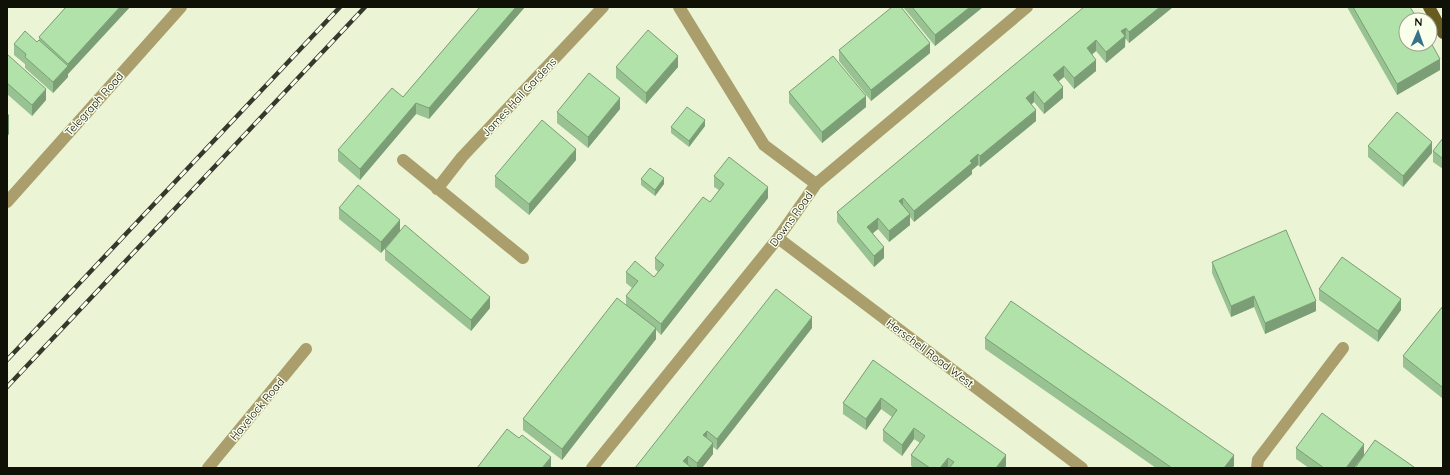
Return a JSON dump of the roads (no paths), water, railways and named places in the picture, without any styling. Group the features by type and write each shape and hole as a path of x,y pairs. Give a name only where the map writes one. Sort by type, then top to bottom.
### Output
{"main road":[{"path":"1429,7 1443,33"}],"street":[{"name":"Telegraph Road","path":"7,202 181,7"},
{"name":"James Hall Gardens","path":"437,189 462,157 603,7"},
{"path":"679,7 764,145 816,184"},
{"name":"Downs Road","path":"592,468 778,238 816,184 1027,7"},
{"path":"403,160 522,258"},
{"name":"Herschell Road West","path":"778,238 1082,468"},
{"path":"1256,468 1258,460 1343,348"},
{"name":"Havelock Road","path":"208,468 306,349"}],"railway":[{"path":"7,360 340,7"},
{"path":"7,387 365,7"}]}
